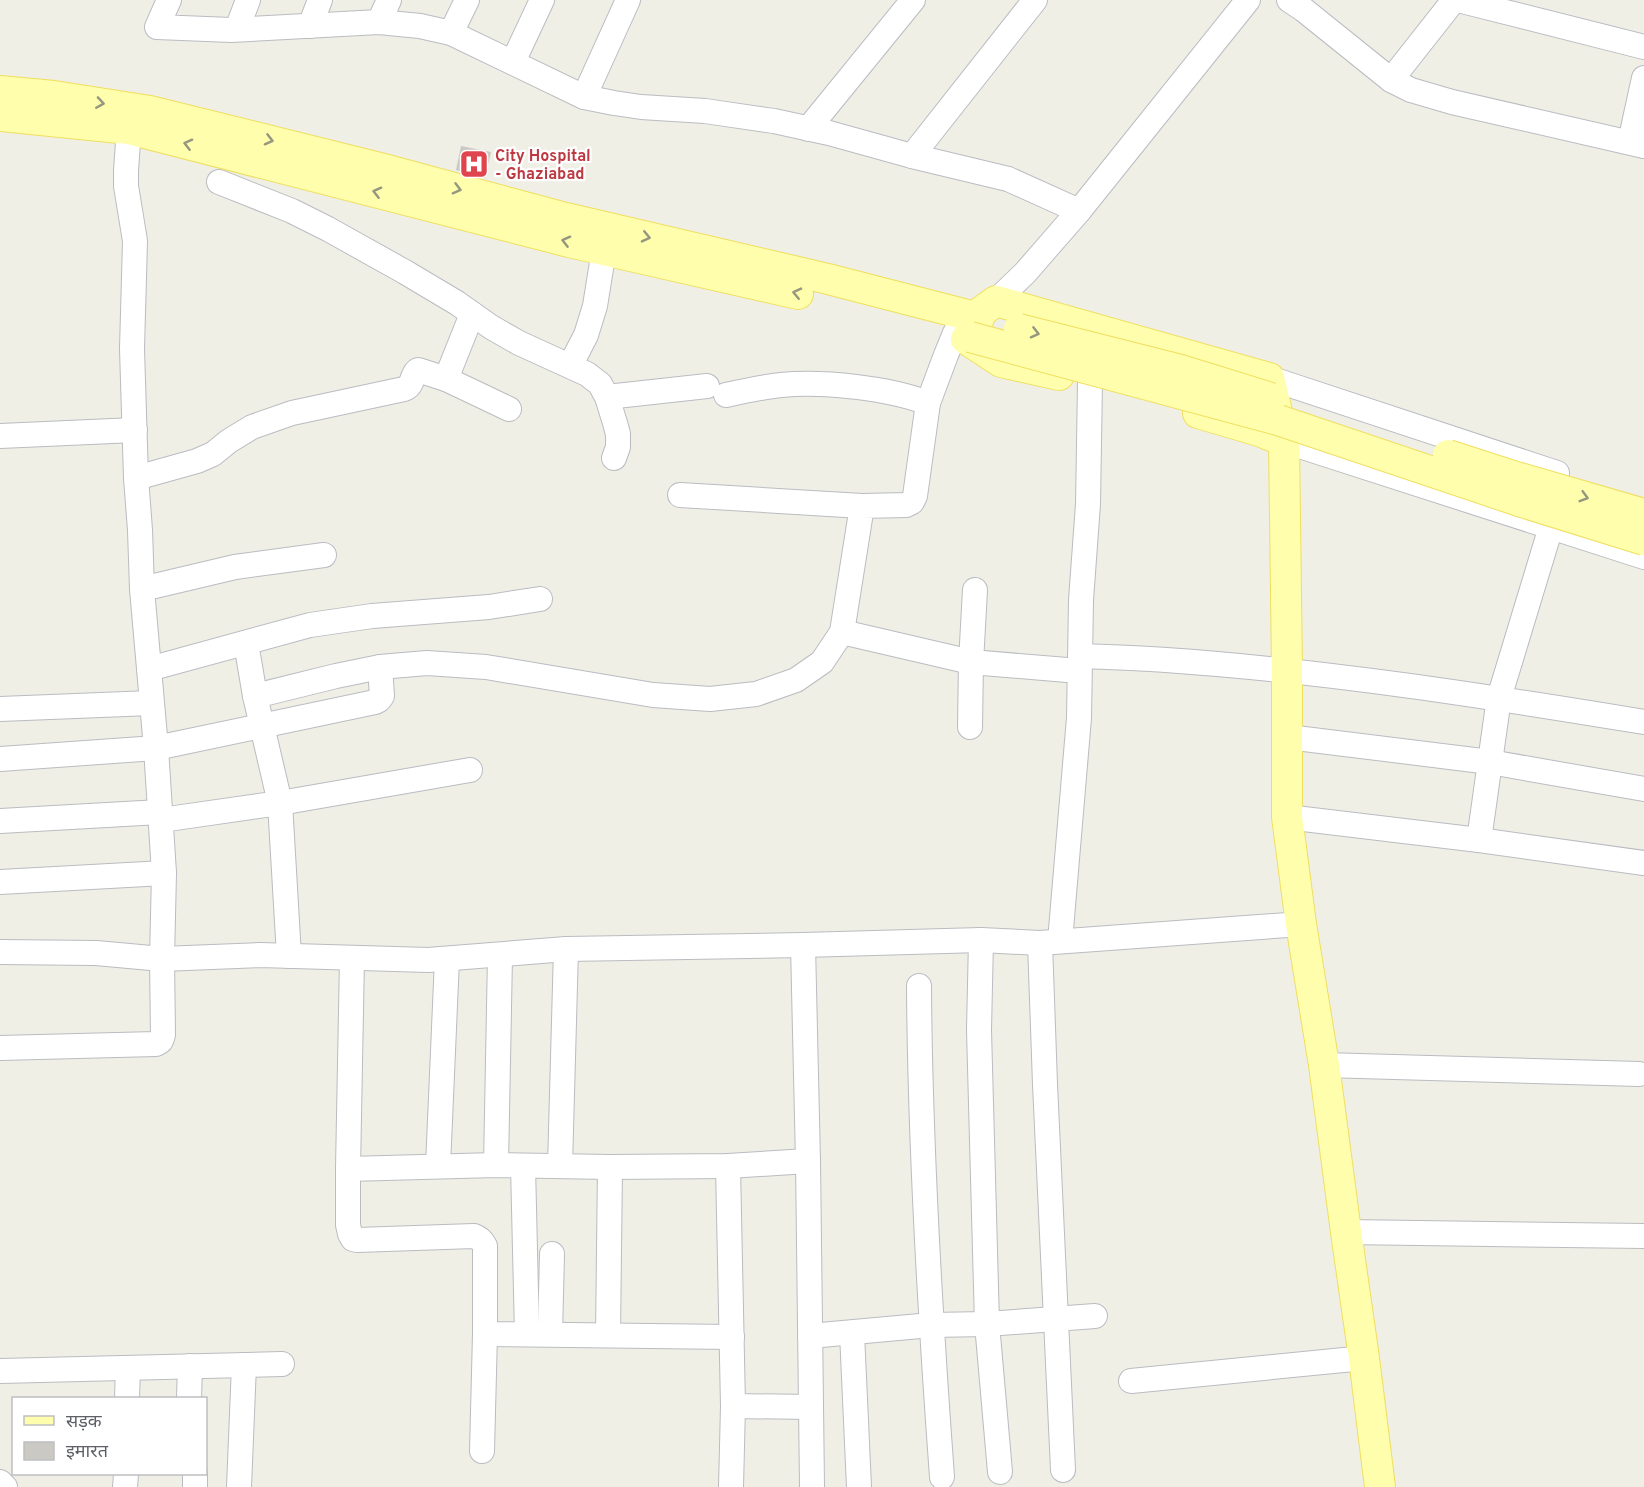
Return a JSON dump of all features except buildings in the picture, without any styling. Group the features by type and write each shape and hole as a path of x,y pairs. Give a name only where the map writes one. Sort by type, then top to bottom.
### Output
{"main road":[{"path":"0,92 53,108 222,128 558,216 828,279 975,321 1522,502 1644,540"},
{"path":"0,116 53,108"},
{"path":"129,118 604,250 900,316 975,321 1269,378 1284,441 1287,817 1301,924 1324,1065 1380,1487"},
{"path":"975,321 1001,362 1090,382 1259,431 1284,441"},
{"path":"975,321 1181,370 1513,476 1644,514"}],"street":[{"path":"169,0 157,27 237,29 379,22 420,26 451,33 584,97 641,107 705,111 808,129 1008,179 1079,211"},
{"path":"237,29 249,0"},
{"path":"310,26 320,0"},
{"path":"379,22 389,0"},
{"path":"451,33 467,0"},
{"path":"513,62 542,0"},
{"path":"584,97 628,0"},
{"path":"808,129 913,0"},
{"path":"912,156 1035,0"},
{"path":"680,495 862,506 899,506 912,502 915,496 928,403 975,321 1025,273 1079,211 1248,0"},
{"path":"1391,80 1456,0 1644,47"},
{"path":"1302,3 1391,80 1411,90 1452,102 1637,144 1644,78"},
{"path":"0,1048 156,1044 161,1041 163,1035 164,873 142,589 136,478 132,349 135,241 126,186 129,118"},
{"path":"219,182 292,211 328,229 457,303 519,343 587,374 600,384 607,397 618,434 618,447 614,458"},
{"path":"570,366 586,335 592,315 604,250"},
{"path":"446,379 472,314"},
{"path":"136,478 197,461 213,454 229,441 252,428 292,413 408,388 418,370 446,379 509,410"},
{"path":"1269,378 1557,473"},
{"path":"1063,1470 1045,1095 1050,942 1079,718 1081,600 1088,504 1090,382"},
{"path":"607,397 827,384 910,396 928,403"},
{"path":"0,436 135,430"},
{"path":"1284,441 1644,557"},
{"path":"255,696 380,667 427,663 486,668 653,695 710,699 756,694 796,680 822,662 842,632 862,506"},
{"path":"1479,840 1499,698 1551,527"},
{"path":"142,589 235,567 324,555"},
{"path":"970,727 975,590"},
{"path":"149,669 310,625 372,616 489,607 540,599"},
{"path":"842,632 971,662 1079,664 1165,660 1287,670 1499,698 1644,722"},
{"path":"246,643 255,696 280,803 290,956"},
{"path":"0,759 156,748 379,700 382,696 380,667"},
{"path":"0,709 151,703"},
{"path":"1288,737 1490,762 1644,789"},
{"path":"0,821 161,816 280,803 470,770"},
{"path":"1287,817 1644,863"},
{"path":"0,882 164,873"},
{"path":"0,952 96,953 162,959 260,955 428,960 566,950 981,940 1050,942 1301,924"},
{"path":"981,940 979,1030 987,1324 1000,1472"},
{"path":"803,945 812,1487"},
{"path":"560,1166 566,950"},
{"path":"496,1165 500,956"},
{"path":"352,958 348,1169 350,1234 353,1239 357,1240 474,1236 483,1242 485,1246 485,1334 482,1451"},
{"path":"438,1166 447,959"},
{"path":"919,986 919,1045 931,1325 942,1477"},
{"path":"1324,1065 1639,1074"},
{"path":"348,1169 496,1165 728,1166 808,1161"},
{"path":"523,1166 538,1334"},
{"path":"728,1166 733,1406 731,1487"},
{"path":"608,1335 610,1167"},
{"path":"1346,1232 1644,1236"},
{"path":"538,1334 552,1254"},
{"path":"810,1336 931,1325 987,1324 1095,1316"},
{"path":"852,1333 859,1487"},
{"path":"485,1334 732,1337"},
{"path":"1131,1381 1364,1358"},
{"path":"0,1371 282,1364"},
{"path":"239,1487 244,1365"},
{"path":"189,1397 190,1366"},
{"path":"128,1368 128,1397"},
{"path":"733,1406 811,1407"},
{"path":"0,1482 5,1487"}],"place":[{"name":"City Hospital - Ghaziabad","path":"474,164"}]}
